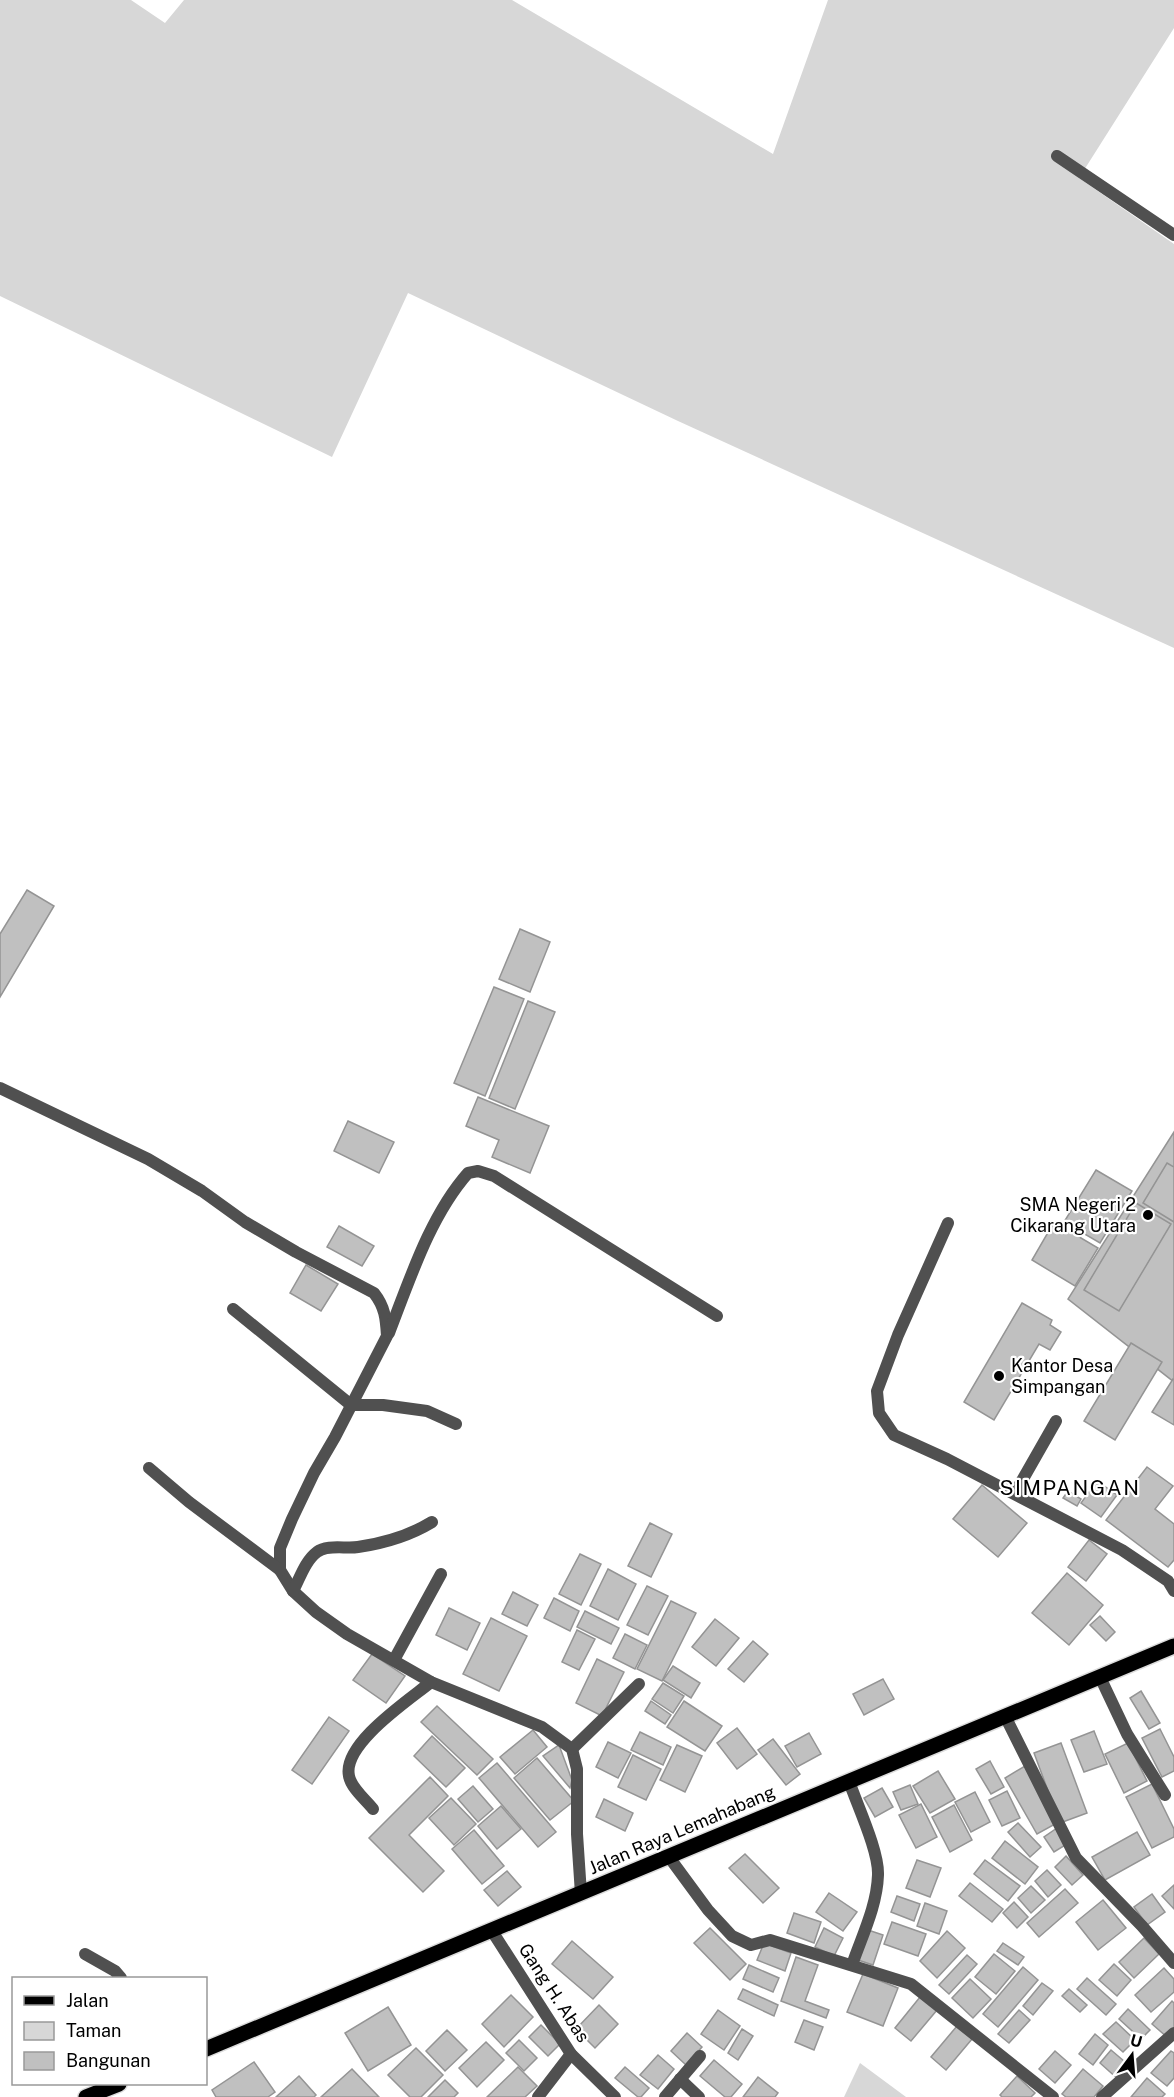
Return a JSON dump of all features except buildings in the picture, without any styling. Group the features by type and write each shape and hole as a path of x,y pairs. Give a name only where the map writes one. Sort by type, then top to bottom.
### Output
{"main road":[{"name":"Jalan Raya Lemahabang","path":"207,2049 1174,1646"},
{"path":"86,2097 116,2085"}],"street":[{"path":"1056,156 1174,236"},
{"path":"0,1088 148,1159 202,1191 245,1222 374,1293 383,1303 387,1336"},
{"path":"280,1570 280,1548 286,1532 314,1473 387,1336 415,1267 448,1199 468,1173 478,1171 494,1176 717,1316"},
{"path":"948,1223 898,1335 877,1391 879,1413 894,1435 947,1459 1122,1550 1168,1581 1174,1591"},
{"path":"233,1309 351,1405 383,1405 427,1411 456,1424"},
{"path":"1015,1494 1056,1421"},
{"path":"149,1468 189,1502 280,1570 293,1591 316,1612 347,1634 431,1682 542,1727 572,1749 577,1768 581,1894"},
{"path":"293,1591 312,1556 320,1549 356,1547 382,1542 412,1534 432,1522"},
{"path":"394,1660 441,1574"},
{"path":"1100,1677 1127,1734 1165,1795"},
{"path":"373,1809 353,1786 349,1777 348,1767 351,1759 360,1742 374,1728 431,1682"},
{"path":"572,1749 639,1684"},
{"path":"1005,1716 1076,1858 1142,1926 1174,1963"},
{"path":"849,1781 873,1847 878,1873 874,1900 852,1965"},
{"path":"669,1857 708,1910 732,1936 751,1945 770,1940 911,1984 1053,2097"},
{"name":"Gang H. Abas","path":"492,1931 571,2054 615,2097"},
{"path":"85,1954 115,1971 120,1977"},
{"path":"1102,2097 1174,2033"},
{"path":"538,2097 571,2054"},
{"path":"665,2097 700,2056"},
{"path":"680,2079 699,2097"}],"green space":[{"path":"0,0 131,0 165,23 184,0 512,0 773,154 828,0 1174,0 1174,28 1079,178 1174,244 1174,648 678,421 408,293 332,457 0,296"},
{"path":"860,2063 906,2097 844,2097"}],"place":[{"name":"SMA Negeri 2 Cikarang Utara","path":"1148,1215"},
{"name":"Kantor Desa Simpangan","path":"999,1376"}],"district":[{"name":"SIMPANGAN","path":"1070,1488"}]}
